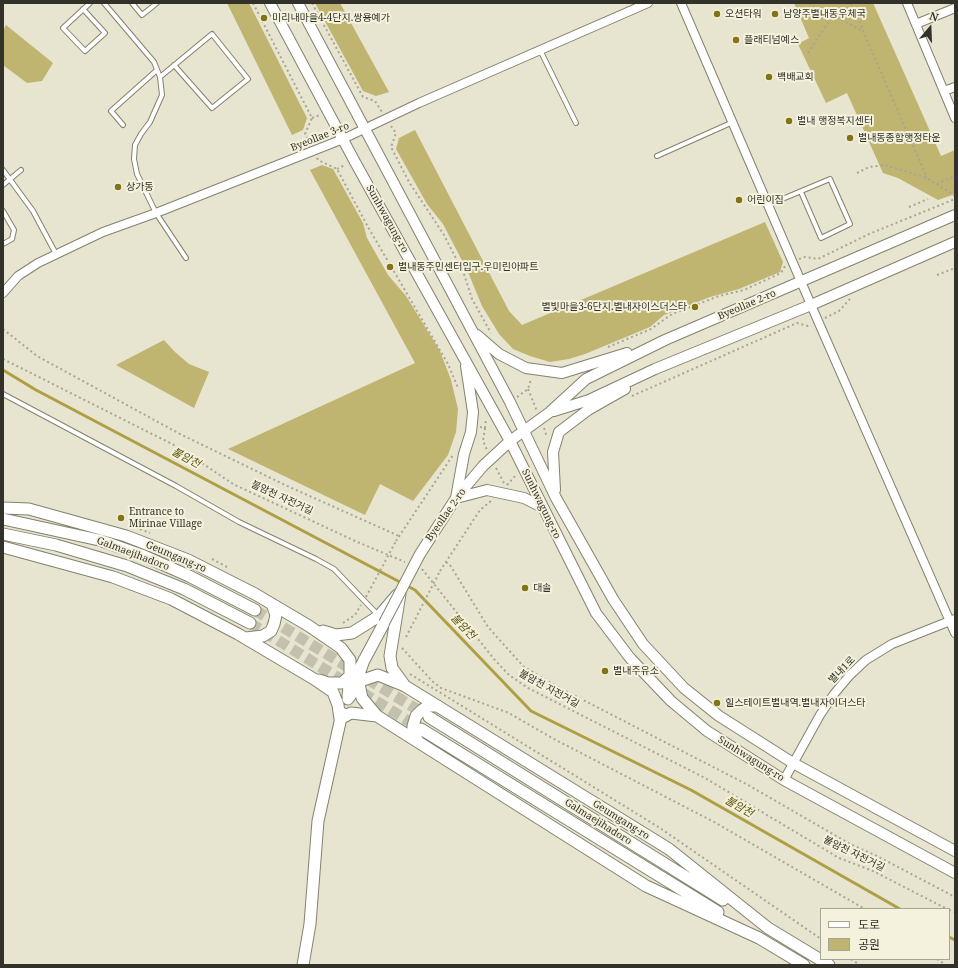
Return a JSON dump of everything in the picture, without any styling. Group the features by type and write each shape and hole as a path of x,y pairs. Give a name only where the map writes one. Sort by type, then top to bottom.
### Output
{"main road":[{"name":"Geumgang-ro","path":"3,508 29,509 126,536 188,560 255,594 309,626 341,648 350,660 362,698 377,716"},
{"name":"Galmaejihadoro","path":"3,520 99,540 144,556 190,576 255,610"},
{"name":"Galmaejihadoro","path":"3,534 56,545 127,566 184,589 250,623"},
{"path":"3,546 113,577 171,599 246,638 314,679 332,692 338,706 340,719"},
{"path":"303,965 310,924 318,822 340,719 381,619 400,591"},
{"path":"400,591 396,637 390,656 392,668 405,686"},
{"path":"246,638 263,636 270,631 274,624 276,614 272,604"},
{"path":"309,626 336,635 352,633 381,619"},
{"path":"348,699 364,660"},
{"path":"314,679 328,683 342,683 378,675 405,686"},
{"name":"Geumgang-ro","path":"405,686 669,849 768,928 820,960"},
{"path":"418,741 413,734 413,726 416,716 428,706 438,706"},
{"path":"340,719 351,713 377,716 646,886 759,938 804,965"},
{"name":"Galmaejihadoro","path":"429,717 768,928"},
{"name":"Galmaejihadoro","path":"421,729 759,938"}],"street":[{"name":"Sunhwagung-ro","path":"270,3 343,139 510,441 596,613 630,658 671,701 707,731 784,780 955,873"},
{"name":"Sunhwagung-ro","path":"298,3 525,430 556,498 613,599 643,644 684,688 719,716 793,763 955,851"},
{"name":"Byeollae 3-ro","path":"3,292 18,276 56,254 103,232 156,213 343,139 426,100 648,3"},
{"path":"681,3 811,305 952,620 955,633"},
{"path":"907,3 955,118"},
{"path":"916,24 955,8"},
{"path":"944,91 955,87"},
{"name":"Byeollae 2-ro","path":"400,591 420,554 456,498 483,466 510,441 550,412 586,379 665,340 955,215"},
{"name":"Byeollae 2-ro","path":"550,412 589,400 655,369 811,305 955,242"},
{"path":"472,330 499,354 526,368 562,373 665,340"},
{"path":"464,358 473,412 471,432 464,454 456,498 487,490 524,498 542,507"},
{"path":"556,498 553,452 559,432 588,410 614,396 655,369"},
{"name":"별내1로","path":"784,780 820,714 850,674 866,660 892,644 952,620"}],"lane":[{"path":"83,9 105,33 85,52 63,28 83,9 90,3"},
{"path":"104,3 154,62 160,77 162,95 150,122 135,145 134,159 137,174 156,213 186,258"},
{"path":"132,3 142,15 156,3"},
{"path":"160,77 174,65 212,34 248,79 212,108 174,65"},
{"path":"540,50 576,123"},
{"path":"123,125 111,111 157,70"},
{"path":"657,156 733,122"},
{"path":"3,170 33,211 56,254"},
{"path":"3,185 22,170"},
{"path":"768,205 830,179 850,224 821,238 800,192"},
{"path":"3,211 14,230 12,239 3,244"},
{"path":"3,394 176,486 239,522 334,569 381,619"}],"path":[{"path":"253,3 312,118 305,134"},
{"path":"312,3 362,97 376,101"},
{"path":"809,3 830,20"},
{"path":"851,3 927,178"},
{"path":"808,53 833,15 864,32"},
{"path":"396,132 391,147 409,182 444,234 464,274 472,299 492,335"},
{"path":"318,160 337,169 368,227 448,364 458,388"},
{"path":"857,173 869,167 885,164 927,178 955,197"},
{"path":"937,184 955,176"},
{"path":"805,257 818,259 869,234 955,197"},
{"path":"909,207 928,199"},
{"path":"602,350 651,329 672,314 719,296 744,290 781,273 786,263"},
{"path":"938,275 955,268"},
{"path":"627,399 641,391 739,350 797,323 808,326"},
{"path":"3,329 37,356 180,434 285,485 399,536"},
{"name":"불암천 자전거길","path":"3,359 178,448 233,484 355,541 409,563"},
{"path":"532,374 528,389 532,399"},
{"path":"516,398 528,389"},
{"path":"482,441 486,419"},
{"path":"480,427 484,428"},
{"path":"366,597 399,536 454,454"},
{"path":"501,478 506,486 514,476"},
{"path":"396,637 406,637 440,572 480,510 491,501 498,500"},
{"path":"446,562 450,565 488,627 523,666 563,690 750,786 850,844 877,856 955,897"},
{"name":"불암천 자전거길","path":"422,569 494,659 509,675 528,688 698,775 839,858 873,871 946,908"},
{"path":"396,637 432,681 441,688 509,714 716,823 863,908"},
{"path":"406,672 660,828 820,938"}],"green space":[{"path":"227,3 249,3 307,118 303,130 292,135"},
{"path":"315,3 340,3 389,92 376,96 363,91"},
{"path":"794,3 873,3 941,156 955,150 955,194 938,200 898,178 883,173 847,93 826,103 798,44 809,38"},
{"path":"6,25 53,63 42,81 27,83 3,65 3,31"},
{"path":"415,130 509,311 522,325 765,222 783,262 780,272 739,289 710,297 664,315 650,327 585,354 569,359 550,362 530,356 513,349 499,334 482,306 468,272 443,224 427,204 396,149 399,138"},
{"path":"322,165 333,169 363,223 367,238 388,275 406,296 440,351 451,380 458,409 456,432 448,455 413,501 380,484 365,515 228,449 415,363 310,170"},
{"path":"164,340 189,364 209,372 194,408 116,365"}],"waterway":[{"name":"불암천","path":"3,370 36,390 415,590 531,711 691,790 898,908"},
{"name":"불암천","path":"950,938 955,940"}],"tunnel":[{"path":"255,610 428,716"},
{"path":"250,623 421,729"}],"place":[{"name":"오션타워","path":"717,14"},
{"name":"남양주별내동우체국","path":"775,14"},
{"name":"미리내마을4-4단지.쌍용예가","path":"264,18"},
{"name":"플래티넘예스","path":"736,40"},
{"name":"백배교회","path":"769,77"},
{"name":"별내 행정복지센터","path":"789,121"},
{"name":"별내동종합행정타운","path":"850,138"},
{"name":"상가동","path":"118,187"},
{"name":"어린이집","path":"739,200"},
{"name":"별내동주민센터입구.우미린아파트","path":"390,267"},
{"name":"별빛마을3-6단지.별내자이스더스타","path":"695,307"},
{"name":"Entrance to Mirinae Village","path":"121,518"},
{"name":"대솔","path":"525,588"},
{"name":"별내주유소","path":"605,671"},
{"name":"힐스테이트별내역.별내자이더스타","path":"717,703"}]}
